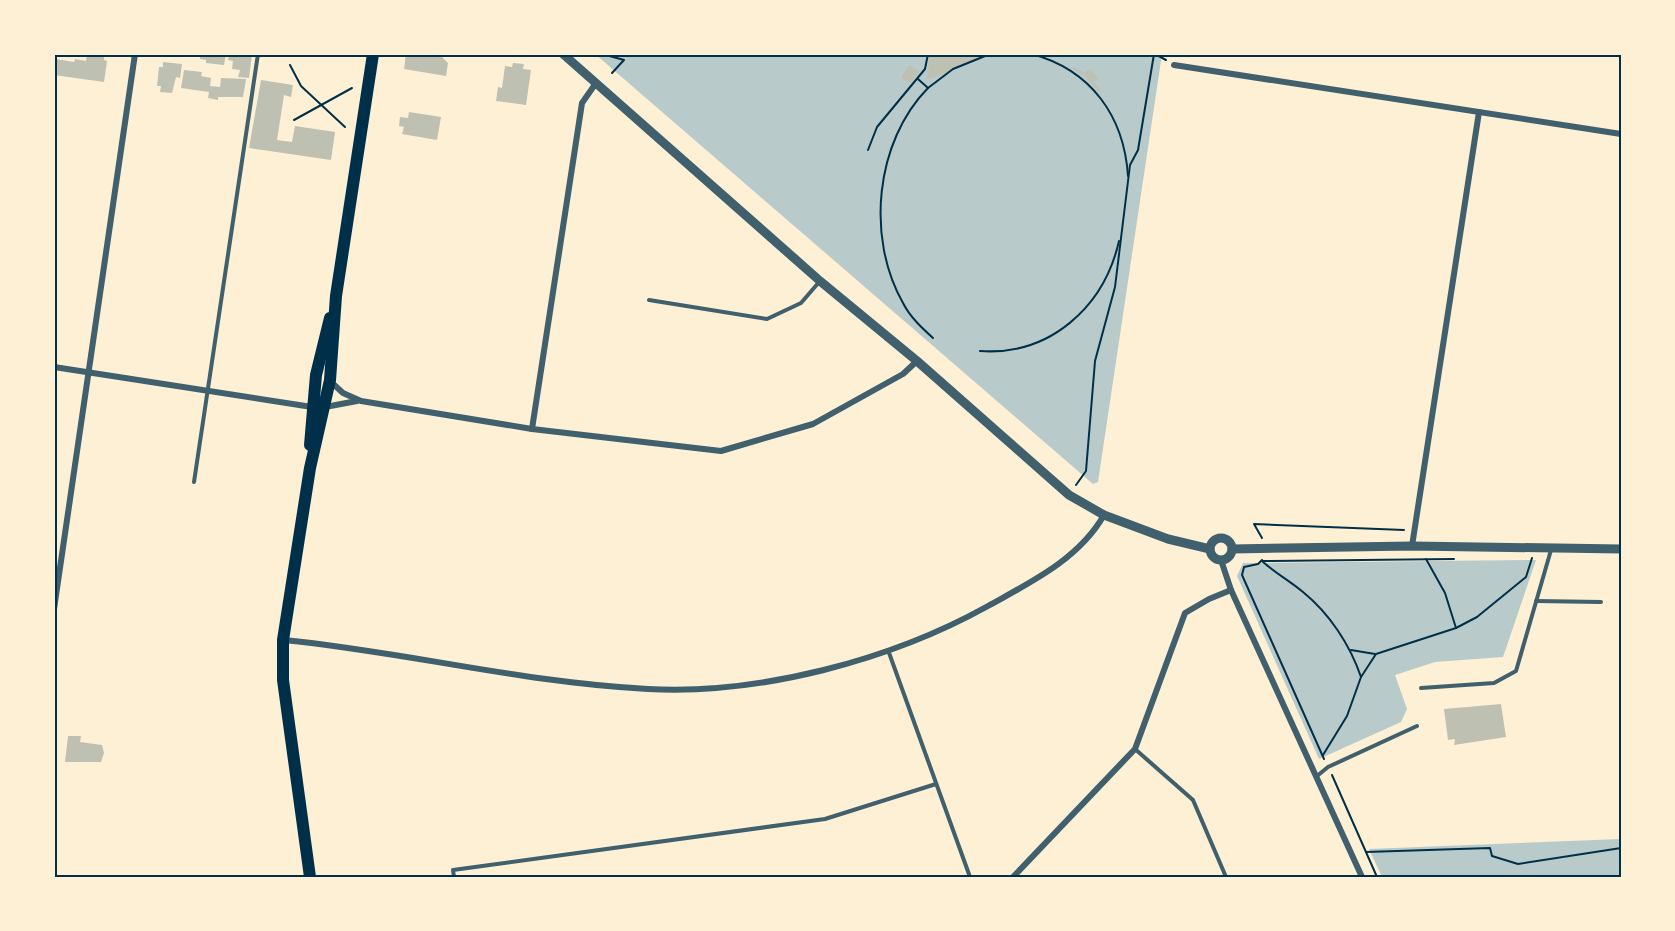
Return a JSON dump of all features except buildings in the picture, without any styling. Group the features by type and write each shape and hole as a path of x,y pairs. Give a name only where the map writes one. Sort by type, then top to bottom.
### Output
{"main road":[{"path":"310,877 284,680 283,640 310,468 330,380 336,296 373,54"},
{"path":"310,468 312,407 322,346 336,296"},
{"path":"312,407 325,407"}],"street":[{"path":"54,609 135,54"},
{"path":"563,54 820,281 917,361 1070,495 1104,515 1168,539 1210,549"},
{"path":"1174,65 1621,134"},
{"path":"532,429 582,103 596,83"},
{"path":"1412,546 1479,112"},
{"path":"330,380 337,389 361,401 532,429 721,451 813,424 903,374 917,361"},
{"path":"54,367 312,407"},
{"path":"325,407 361,401"},
{"path":"283,640 523,676 650,689 756,684 858,662 955,624 1034,581 1082,546 1104,515"},
{"path":"1210,549 1215,539 1223,538 1230,541 1232,549 1229,556 1221,560"},
{"path":"1232,549 1267,546 1412,546 1550,554 1621,549"},
{"path":"1210,549 1214,557 1221,560 1231,590 1362,877"},
{"path":"1013,877 1136,749 1185,613 1231,590"}],"lane":[{"path":"194,482 258,54"},
{"path":"649,300 767,319 806,300 820,281"},
{"path":"1421,688 1494,683 1516,671 1550,554"},
{"path":"1536,601 1601,602"},
{"path":"888,650 970,877"},
{"path":"1316,776 1328,767 1417,726"},
{"path":"1136,749 1193,800 1226,877"},
{"path":"454,877 453,870 825,819 936,784"}],"path":[{"path":"602,54 624,60 612,73"},
{"path":"868,150 877,127 925,69 928,54"},
{"path":"933,338 904,305 893,284 880,226 883,187 893,146 908,113 928,88 953,69 990,54"},
{"path":"1032,54 1074,72 1101,97 1119,128 1124,143 1128,188"},
{"path":"1070,495 1086,471 1095,361 1115,287 1130,165 1138,150 1155,54 1174,65"},
{"path":"290,65 301,86 345,128"},
{"path":"918,79 928,88"},
{"path":"294,120 352,88"},
{"path":"980,351 1005,351 1042,340 1072,323 1085,311 1106,280 1114,261 1125,207"},
{"path":"1262,561 1267,546 1254,524 1414,530"},
{"path":"1351,650 1376,654 1456,627 1476,617 1526,577 1532,558 1550,554"},
{"path":"1426,559 1445,593 1456,627"},
{"path":"1377,877 1242,575 1244,567 1262,561 1462,559"},
{"path":"1262,561 1280,578 1303,592 1351,650 1361,677"},
{"path":"1323,755 1347,716 1361,677 1376,654"},
{"path":"1366,852 1490,848 1492,856 1518,864 1621,848"}],"shaded area":[{"path":"595,54 1162,54 1098,482 1093,484"},
{"path":"1536,560 1503,657 1435,662 1395,675 1407,709 1401,722 1319,759 1237,576 1243,563"},
{"path":"1621,839 1621,877 1382,877 1369,849"}]}
